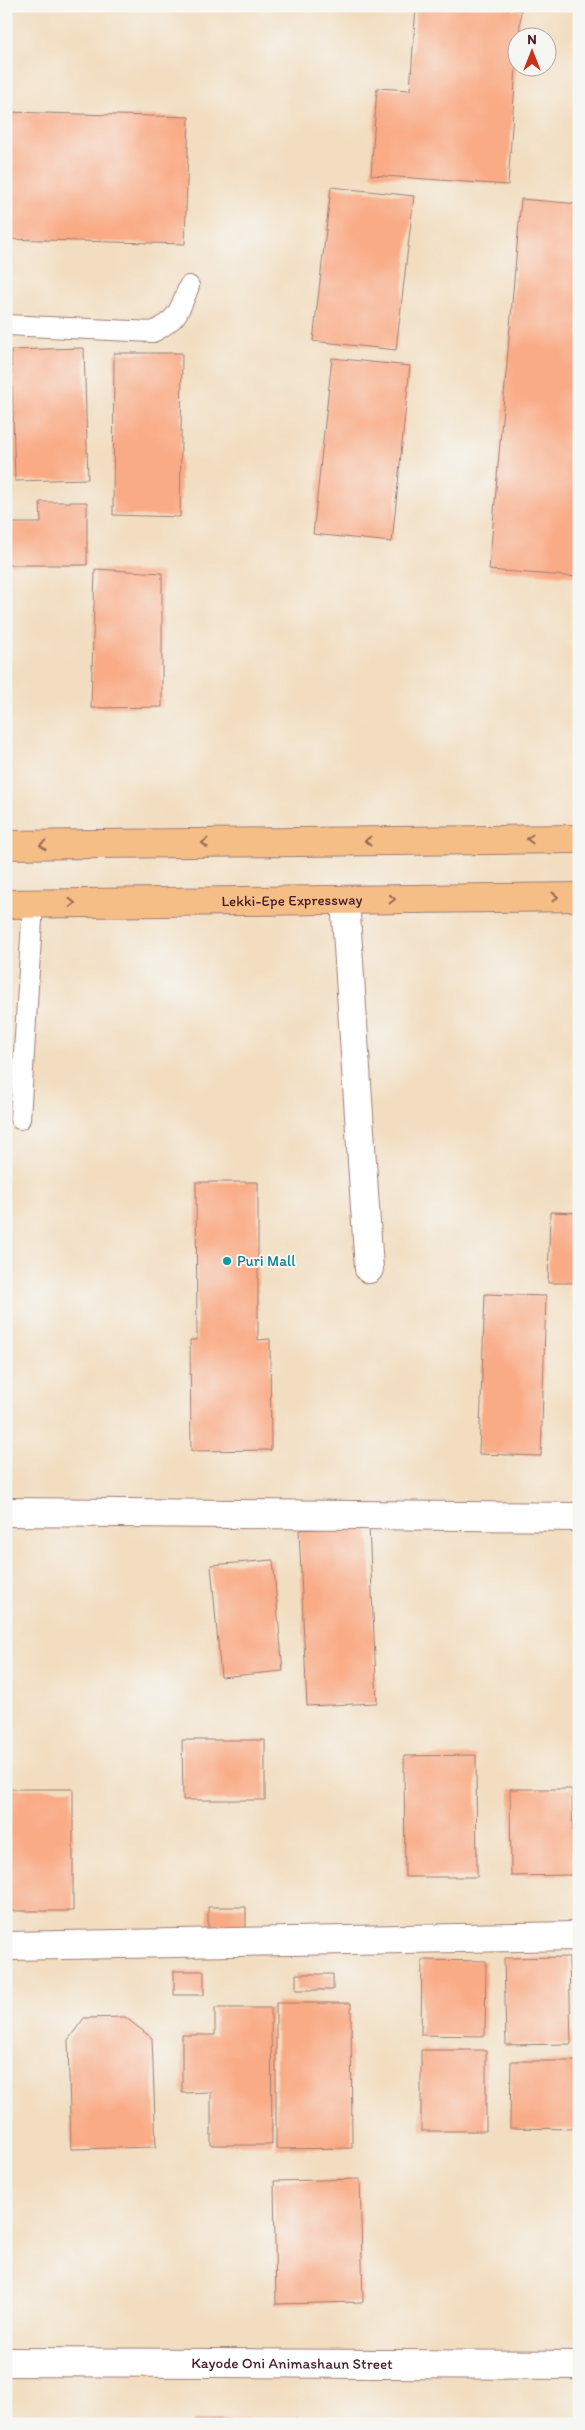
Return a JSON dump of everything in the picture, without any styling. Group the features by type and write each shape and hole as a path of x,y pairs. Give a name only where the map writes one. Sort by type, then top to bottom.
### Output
{"highway":[{"path":"6,845 579,838"},
{"name":"Lekki-Epe Expressway","path":"6,904 579,897"}],"street":[{"path":"345,900 370,1269"},
{"path":"6,1512 579,1518"},
{"path":"6,1946 579,1936"},
{"name":"Kayode Oni Animashaun Street","path":"6,2362 579,2365"}],"lane":[{"path":"6,325 153,332 170,323 180,310 189,286"},
{"path":"20,1119 33,904"}],"building":[{"path":"416,6 475,6 521,10 520,28 508,28 508,78 515,78 508,185 371,175 377,88 410,90"},
{"path":"6,112 189,117 185,244 6,239"},
{"path":"331,187 414,196 396,350 313,341"},
{"path":"521,199 579,204 579,577 489,570"},
{"path":"84,348 88,479 15,481 11,350"},
{"path":"114,353 182,353 180,517 113,515"},
{"path":"332,358 410,366 392,542 313,534"},
{"path":"40,502 87,502 87,565 6,565 6,523 41,523"},
{"path":"95,569 162,573 162,707 91,708"},
{"path":"196,1182 258,1182 258,1340 270,1339 271,1450 191,1451 190,1340 197,1340"},
{"path":"550,1212 579,1213 579,1283 548,1283"},
{"path":"485,1294 546,1296 541,1456 479,1454"},
{"path":"369,1526 377,1703 307,1706 299,1530"},
{"path":"273,1560 283,1671 221,1677 211,1565"},
{"path":"182,1740 265,1740 265,1800 183,1800"},
{"path":"476,1755 477,1877 405,1877 404,1756"},
{"path":"6,1789 73,1789 73,1911 6,1911"},
{"path":"510,1789 572,1789 573,1875 511,1876"},
{"path":"208,1907 246,1907 246,1929 208,1929"},
{"path":"569,1957 571,2044 506,2045 504,1958"},
{"path":"422,1960 486,1961 485,2036 421,2035"},
{"path":"174,1971 204,1971 204,1995 174,1995"},
{"path":"296,1974 333,1974 333,1990 296,1990"},
{"path":"276,2003 351,2003 352,2148 276,2149"},
{"path":"215,2008 271,2008 272,2145 211,2145 211,2092 182,2093 182,2035 215,2035"},
{"path":"125,2017 152,2038 156,2147 71,2149 68,2040 84,2018"},
{"path":"421,2050 486,2050 486,2131 421,2131"},
{"path":"511,2061 579,2061 579,2129 510,2128"},
{"path":"360,2179 363,2302 276,2304 274,2181"},
{"path":"297,2419 298,2424 195,2424 195,2420"}],"place":[{"name":"Puri Mall","path":"227,1261"}]}
